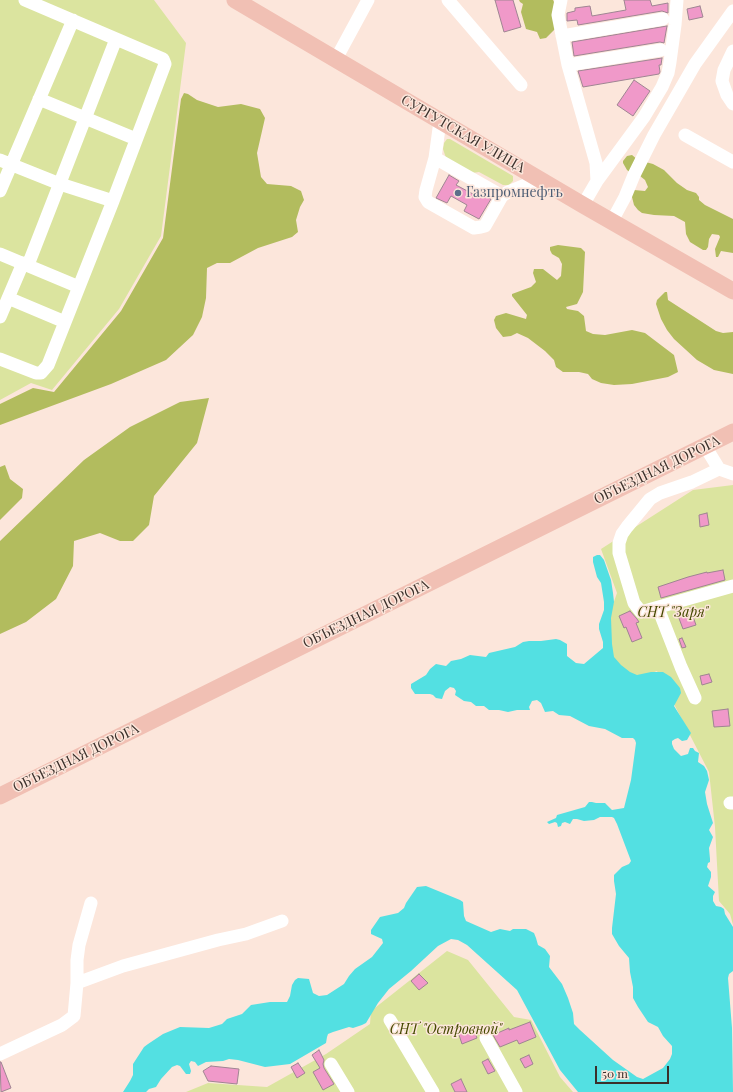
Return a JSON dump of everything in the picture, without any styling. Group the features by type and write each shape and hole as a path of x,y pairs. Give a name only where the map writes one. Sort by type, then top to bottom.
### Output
{"main road":[{"name":"СУРГУТСКАЯ УЛИЦА","path":"235,0 583,205 733,291"},
{"name":"ОБЪЕЗДНАЯ ДОРОГА","path":"0,796 733,432"}],"street":[{"path":"0,358 36,373 41,373 48,364 113,201 164,64 163,59 25,0"},
{"path":"336,59 368,0"},
{"path":"448,0 521,85"},
{"path":"561,0 558,15 562,36 568,65 596,163 597,181"},
{"path":"583,205 597,181 644,116 662,87 668,73 670,62 676,25 677,0"},
{"path":"612,221 654,135 695,64 733,11"},
{"path":"562,36 663,19"},
{"path":"0,191 6,162 39,99 73,20"},
{"path":"0,317 26,264 60,184 116,39"},
{"path":"568,65 660,50"},
{"path":"733,51 724,70 722,81 727,95 733,104"},
{"path":"39,99 136,139"},
{"path":"440,121 435,158 425,197 428,202 474,228 485,226 502,196 508,192 540,179"},
{"path":"685,135 733,162"},
{"path":"435,158 502,196"},
{"path":"6,162 60,184 113,201"},
{"path":"0,254 79,287"},
{"path":"8,298 65,322"},
{"path":"705,446 718,469 733,474"},
{"path":"718,469 692,482 650,499 622,534 619,553 634,603 641,612 733,586"},
{"path":"658,608 680,667 696,698"},
{"path":"0,1054 62,1025 74,1016 79,945 91,903"},
{"path":"77,983 123,966 218,940 246,934 282,921"},
{"path":"390,1020 433,1092"},
{"path":"486,1038 516,1092"},
{"path":"330,1064 348,1092"}],"green space":[{"path":"0,0 154,0 186,43 161,236 119,309 52,390 31,383 0,400"},
{"path":"519,0 553,0 555,4 556,28 546,38 540,39 537,32 526,29 521,12 523,4"},
{"path":"184,93 197,100 218,107 241,104 260,109 265,118 257,153 261,177 267,184 291,186 301,191 304,200 296,220 298,232 292,237 258,248 230,263 217,263 207,268 206,298 202,317 193,335 166,360 111,384 0,425 0,404 33,388 54,392 121,311 163,238 181,99"},
{"path":"447,139 450,139 513,176 513,181 509,185 503,185 479,172 472,173 446,158 443,149 444,143"},
{"path":"632,155 638,160 653,164 664,170 677,183 687,190 696,193 699,200 705,205 733,219 733,253 721,251 718,257 716,257 715,249 720,237 719,235 712,234 709,239 708,247 706,250 703,250 690,242 686,234 685,222 674,216 642,213 638,210 634,205 631,193 634,190 645,191 648,187 645,180 640,176 632,174 627,170 623,163 627,156"},
{"path":"558,245 581,248 585,252 583,292 577,304 566,307 567,309 578,311 584,316 586,331 593,334 605,335 632,330 645,333 674,355 678,372 668,377 632,384 614,385 601,383 592,379 588,374 579,372 563,372 556,367 554,360 545,351 528,338 517,333 511,336 503,337 496,328 494,320 496,316 506,313 526,319 527,315 512,294 531,287 536,282 533,273 534,269 543,269 557,280 561,276 562,264 559,258 552,254 550,250 550,247"},
{"path":"665,292 667,292 668,300 716,331 723,333 733,332 733,374 714,370 697,360 674,339 661,319 656,304 657,300"},
{"path":"209,398 197,443 154,496 149,525 133,541 120,541 100,533 74,541 73,566 56,599 26,622 0,634 0,541 84,460 130,427 180,402"},
{"path":"5,465 10,479 23,489 22,498 0,520 0,467"},
{"name":"СНТ \"Заря\"","path":"733,485 733,925 730,914 719,901 715,827 709,772 657,671 633,680 607,660 604,630 617,593 601,549 693,490"},
{"name":"СНТ \"Островной\"","path":"447,951 468,960 514,1017 531,1020 560,1077 573,1092 186,1092 208,1083 267,1087 326,1054 370,1024 371,1011"}],"water":[{"path":"600,555 604,560 611,580 614,602 611,618 614,657 621,665 637,675 651,672 663,672 671,677 680,688 681,693 674,706 691,733 687,740 682,741 678,738 672,741 672,744 674,749 681,756 688,754 690,748 693,748 699,753 698,762 704,766 707,771 709,780 705,792 713,823 709,830 713,837 709,848 710,862 708,863 707,867 711,872 708,886 715,892 713,901 716,906 724,909 725,914 733,927 733,971 729,974 728,978 732,1028 733,1092 578,1092 560,1070 517,990 467,945 458,940 451,939 438,946 389,989 378,1003 366,1023 328,1034 326,1043 290,1064 265,1067 229,1059 223,1061 206,1062 198,1066 195,1062 191,1061 189,1064 191,1071 190,1074 186,1074 180,1066 177,1065 172,1067 156,1087 149,1089 146,1092 123,1092 133,1075 133,1064 144,1047 163,1034 180,1027 209,1028 222,1024 227,1019 242,1014 251,1005 270,1002 287,1002 292,985 298,978 309,979 313,993 319,996 327,995 344,984 355,969 372,957 383,943 382,939 371,934 371,930 380,917 398,913 404,908 417,887 426,886 463,902 466,921 491,932 500,929 510,931 513,929 526,929 534,933 538,945 545,949 550,956 549,967 562,984 573,1013 574,1024 613,1060 637,1077 643,1079 663,1068 670,1059 672,1054 672,1046 663,1036 658,1027 648,1022 633,998 629,958 619,946 612,934 616,894 614,875 631,861 617,824 612,817 600,817 594,820 584,821 573,819 570,824 565,822 558,827 557,823 555,822 549,824 547,822 556,818 557,815 585,807 589,802 605,803 612,810 624,808 631,780 636,743 635,740 633,738 622,738 605,729 589,726 570,716 559,715 553,711 545,712 541,703 537,700 532,701 529,707 530,710 508,712 489,710 484,706 476,706 471,702 464,701 455,695 456,691 454,688 450,687 445,691 442,699 436,698 430,694 415,694 411,688 411,684 426,675 436,664 446,666 451,661 470,655 486,657 489,653 515,647 523,642 529,641 560,640 567,644 567,656 576,663 584,664 603,648 599,624 604,610 604,602 601,583 597,577 593,562 593,557"}],"building":[{"path":"495,0 513,0 521,27 504,32"},
{"path":"624,0 650,0 652,6 668,3 668,13 662,11 578,25 577,20 567,21 567,13 575,11 575,8 590,6 592,16 626,10"},
{"path":"700,6 703,17 689,20 687,9"},
{"path":"667,26 664,43 660,42 574,56 572,42"},
{"path":"662,58 661,65 659,65 659,74 583,87 578,71"},
{"path":"634,80 650,91 633,116 617,105"},
{"path":"449,175 459,181 456,185 473,194 475,190 491,199 479,219 464,211 467,205 451,196 447,203 436,198"},
{"path":"707,513 709,525 700,527 699,515"},
{"path":"723,570 725,580 661,598 658,587 707,572"},
{"path":"690,608 696,625 683,629 677,613"},
{"path":"630,611 639,622 636,623 642,638 632,642 626,627 624,628 619,616"},
{"path":"682,638 686,647 682,648 679,639"},
{"path":"709,674 712,682 702,685 700,676"},
{"path":"728,709 730,726 714,727 712,711"},
{"path":"419,974 428,983 419,990 411,981"},
{"path":"530,1022 536,1037 519,1044 517,1040 500,1047 493,1035 509,1028 509,1030"},
{"path":"472,1026 477,1038 462,1044 458,1032"},
{"path":"319,1050 324,1060 324,1068 334,1084 323,1090 313,1072 320,1068 312,1055"},
{"path":"529,1055 533,1064 525,1068 520,1059"},
{"path":"488,1059 495,1071 488,1074 482,1062"},
{"path":"0,1062 11,1088 1,1092"},
{"path":"298,1063 305,1073 297,1078 291,1067"},
{"path":"211,1066 239,1069 237,1084 208,1081 203,1071"},
{"path":"461,1079 467,1092 455,1092 451,1084"}],"place":[{"name":"Газпромнефть","path":"458,193"}]}
